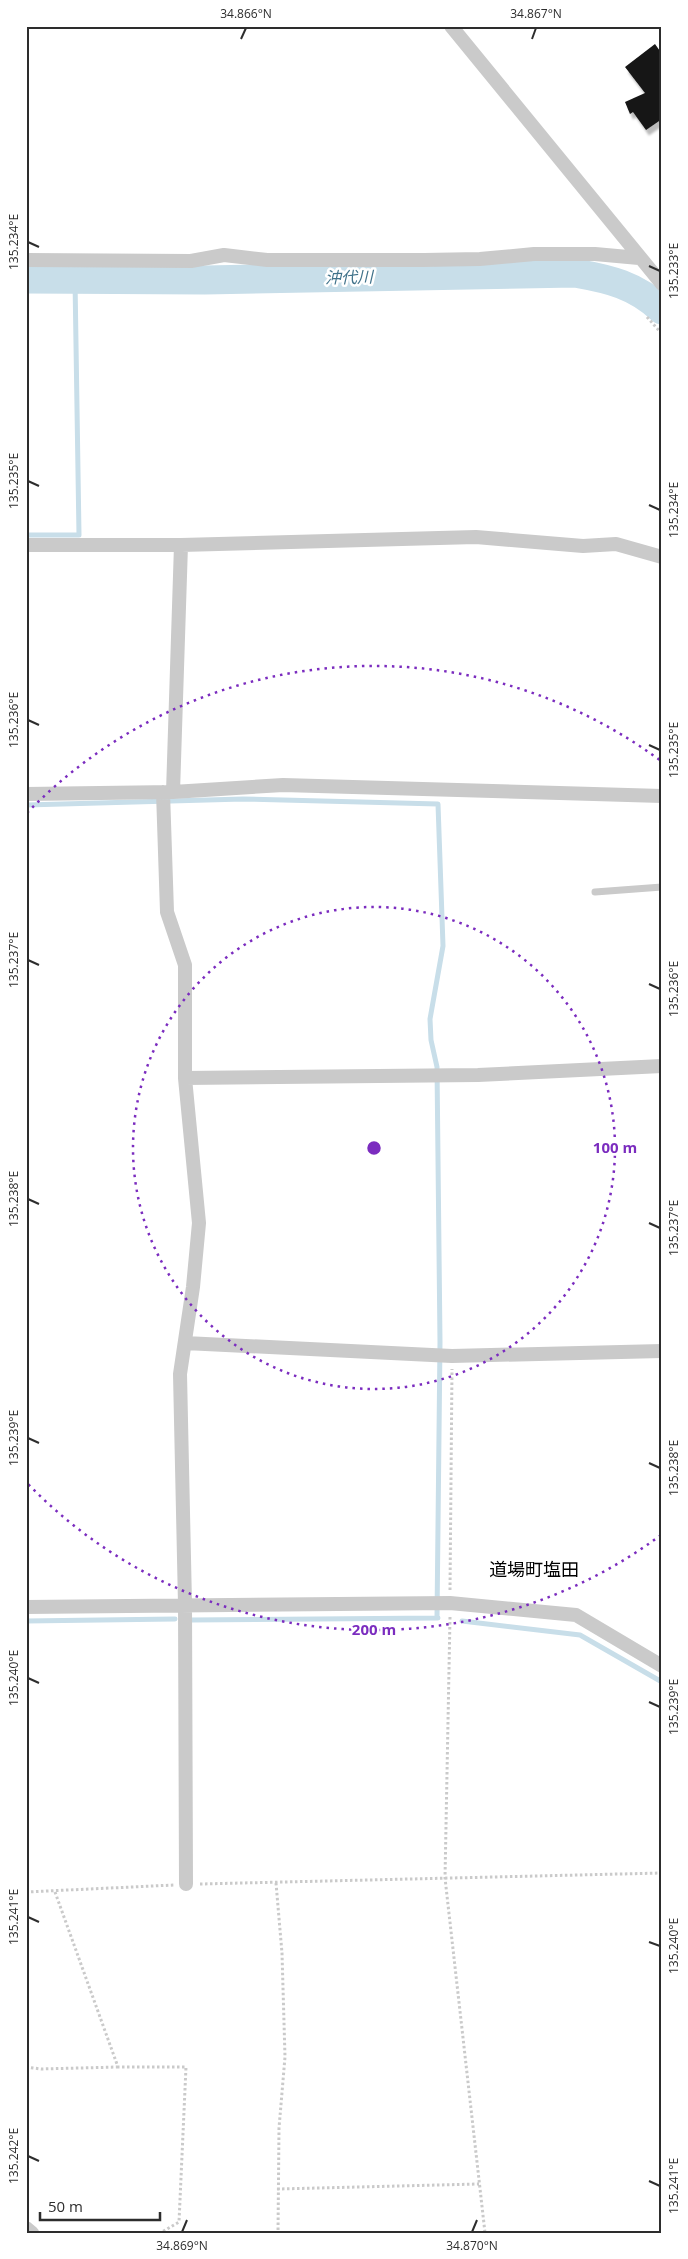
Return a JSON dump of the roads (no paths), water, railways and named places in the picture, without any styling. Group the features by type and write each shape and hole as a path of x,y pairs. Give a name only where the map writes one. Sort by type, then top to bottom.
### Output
{"street":[{"path":"451,26 662,284"},
{"path":"26,260 191,261 224,255 267,260 480,259 534,254 596,254 639,258"},
{"path":"26,545 181,545 476,537 583,546 616,544 662,557"},
{"path":"181,545 168,792 168,912 185,965 185,1078 199,1223 180,1374 185,1604 186,1884"},
{"path":"26,794 168,792 283,785 662,796"},
{"path":"185,1078 478,1075 662,1066"},
{"path":"185,1343 452,1356 662,1351"},
{"path":"26,1607 185,1604 450,1604 576,1615 662,1666"},
{"path":"26,2228 32,2233"}],"lane":[{"path":"595,892 662,887"}],"waterway":[{"name":"沖代川","path":"26,279 205,280 575,273 622,284 652,301 662,310"},
{"path":"26,535 79,535 75,280"},
{"path":"26,805 243,799 438,804 443,946 430,1019 431,1040 437,1067 440,1342 437,1618"},
{"path":"190,1620 438,1618"},
{"path":"26,1621 175,1619"},
{"path":"462,1621 580,1635 662,1682"}],"district":[{"name":"道場町塩田","path":"534,1569"}]}
